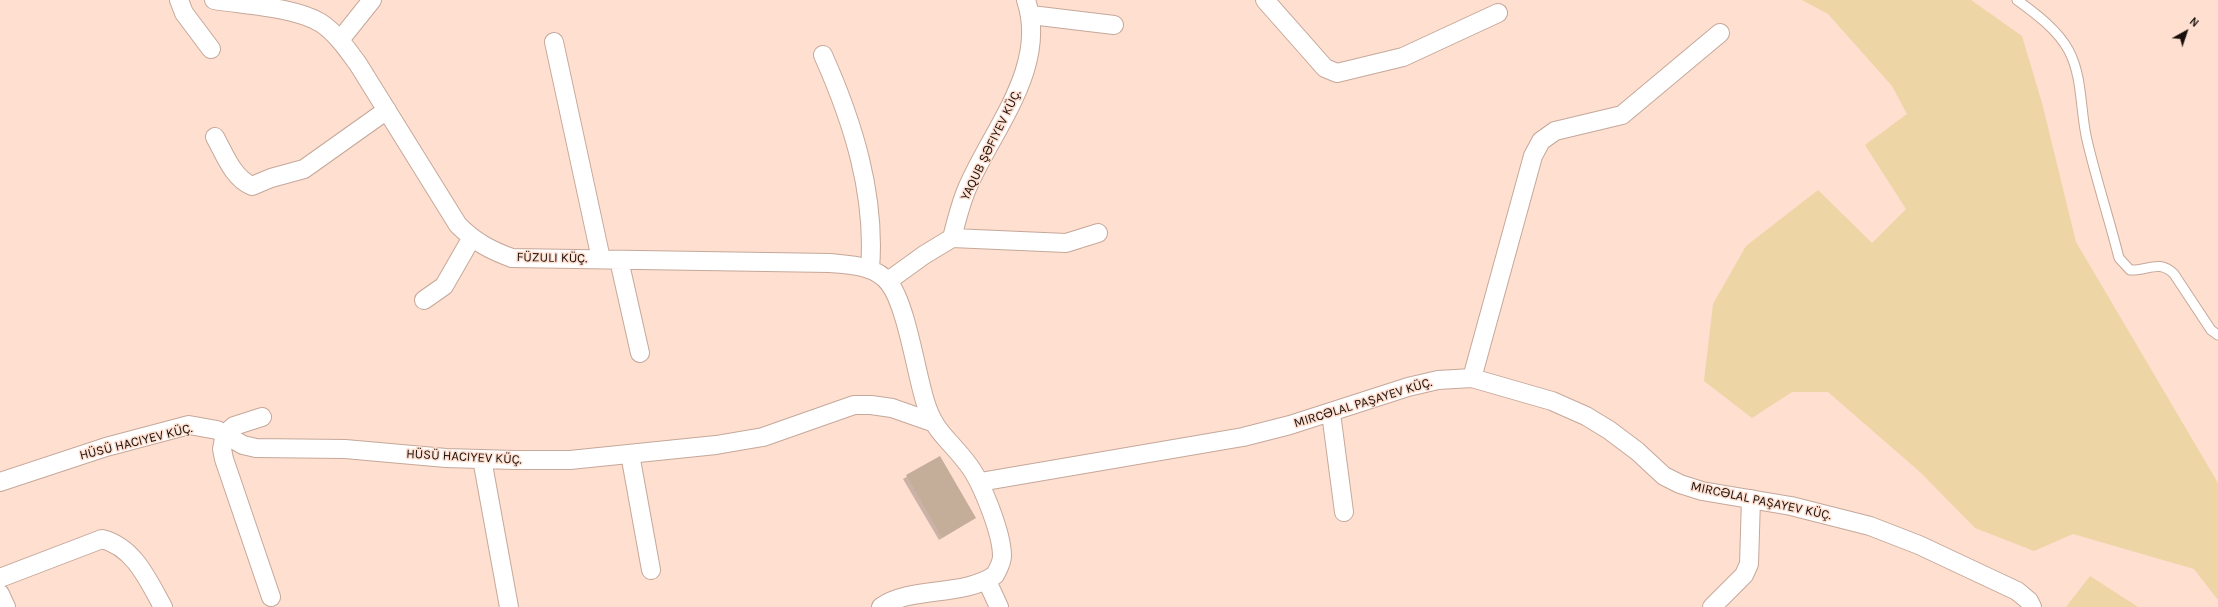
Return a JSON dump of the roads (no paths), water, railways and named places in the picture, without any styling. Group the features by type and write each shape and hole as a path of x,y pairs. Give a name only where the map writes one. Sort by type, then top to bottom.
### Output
{"street":[{"path":"179,0 184,13 211,49"},
{"name":"FÜZULI KÜÇ.","path":"214,0 302,14 321,24 340,40 358,64 458,225 471,239 486,249 512,258 830,263 870,269 888,281"},
{"path":"340,40 372,0"},
{"path":"1265,0 1325,68 1337,72 1404,57 1498,13"},
{"path":"1029,8 1114,25"},
{"name":"YAQUB ŞƏFIYEV KÜÇ.","path":"952,238 966,192 1000,124 1014,100 1023,79 1031,38 1029,8"},
{"path":"1472,378 1532,156 1541,141 1555,131 1622,115 1720,33"},
{"path":"554,42 610,260 640,353"},
{"path":"822,55 841,96 859,153 867,196 872,248 870,269"},
{"path":"215,137 237,176 252,186 271,178 304,169 387,110"},
{"path":"881,607 909,597 979,584 987,581 995,576 1002,557 1000,543 980,482 967,462 940,434 932,422 898,299 888,281 924,255 952,238 1066,243 1098,233"},
{"path":"424,300 444,286 471,239"},
{"name":"MIRCƏLAL PAŞAYEV KÜÇ.","path":"980,482 1243,437 1331,413 1408,387 1438,380 1472,378 1552,401 1586,416 1615,434 1664,476 1680,484 1702,491 1791,506 1870,526 1919,545 2017,591 2029,601 2032,607"},
{"path":"0,482 106,446 189,425 205,427 225,434 244,445 256,448 345,449 482,459 570,460 716,445 763,437 854,405 871,405 892,408 932,422"},
{"path":"1331,413 1344,512"},
{"path":"262,417 234,426 225,434 222,449 224,459 271,597"},
{"path":"630,454 651,570"},
{"path":"482,459 509,607"},
{"path":"1712,607 1744,575 1749,564 1750,499"},
{"path":"0,578 102,539 116,542 130,555 145,575 164,607"},
{"path":"987,581 999,607"},
{"path":"0,594 6,607"}],"lane":[{"path":"2017,0 2032,10 2051,29 2068,49 2076,66 2087,139 2120,258 2130,270 2141,270 2157,265 2168,267 2211,330 2218,336"}]}
